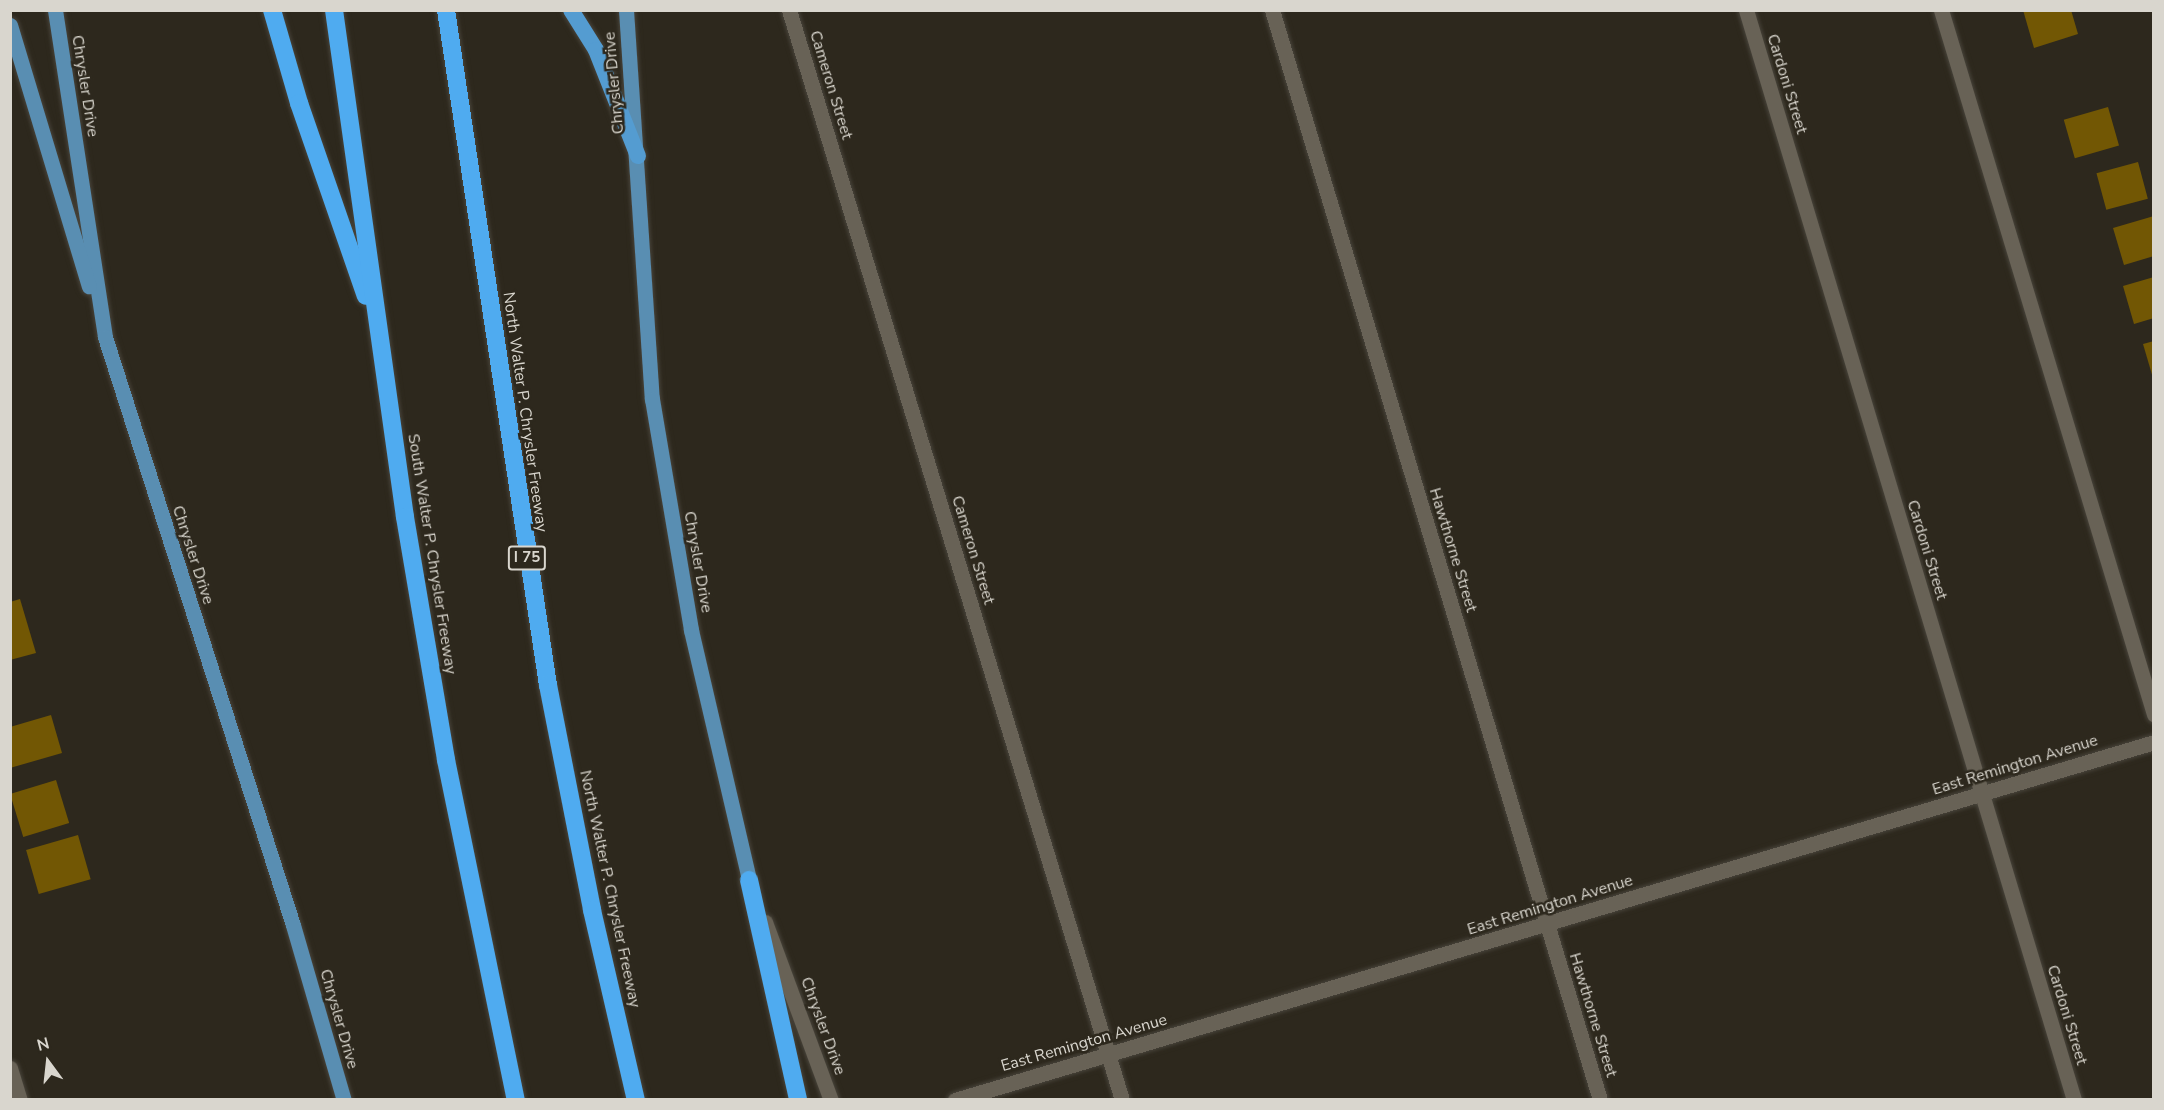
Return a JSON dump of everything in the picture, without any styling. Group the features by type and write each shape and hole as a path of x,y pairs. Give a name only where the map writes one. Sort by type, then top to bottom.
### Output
{"highway":[{"path":"272,10 299,103 380,335"},
{"name":"South Walter P. Chrysler Freeway","path":"334,10 405,517 446,760 516,1100"},
{"name":"North Walter P. Chrysler Freeway","path":"446,10 548,685 592,910 636,1100"},
{"path":"571,10 596,50 638,156"},
{"path":"749,880 798,1100"}],"main road":[{"name":"Chrysler Drive","path":"55,10 105,337 293,925 344,1100"},
{"name":"Chrysler Drive","path":"626,10 638,156 652,399 691,630 749,880"},
{"path":"10,25 105,337"}],"street":[{"name":"Cameron Street","path":"789,10 1122,1100"},
{"name":"Hawthorne Street","path":"1272,10 1600,1100"},
{"name":"Cardoni Street","path":"1746,10 2074,1100"},
{"path":"1941,10 2154,714"},
{"name":"East Remington Avenue","path":"955,1100 1983,795 2154,742"},
{"name":"Chrysler Drive","path":"749,880 831,1100"},
{"path":"10,1068 20,1100"}],"building":[{"path":"2023,10 2071,10 2078,34 2034,48"},
{"path":"2108,107 2119,145 2075,158 2064,120"},
{"path":"2138,162 2148,199 2106,210 2096,173"},
{"path":"2154,216 2154,256 2124,265 2113,228"},
{"path":"2154,277 2154,318 2134,324 2123,286"},
{"path":"2154,341 2154,378 2153,378 2143,344"},
{"path":"20,599 36,653 10,660 10,602"},
{"path":"51,715 62,753 10,768 10,727"},
{"path":"56,780 69,823 23,837 10,794"},
{"path":"78,835 91,879 39,894 26,850"}]}
